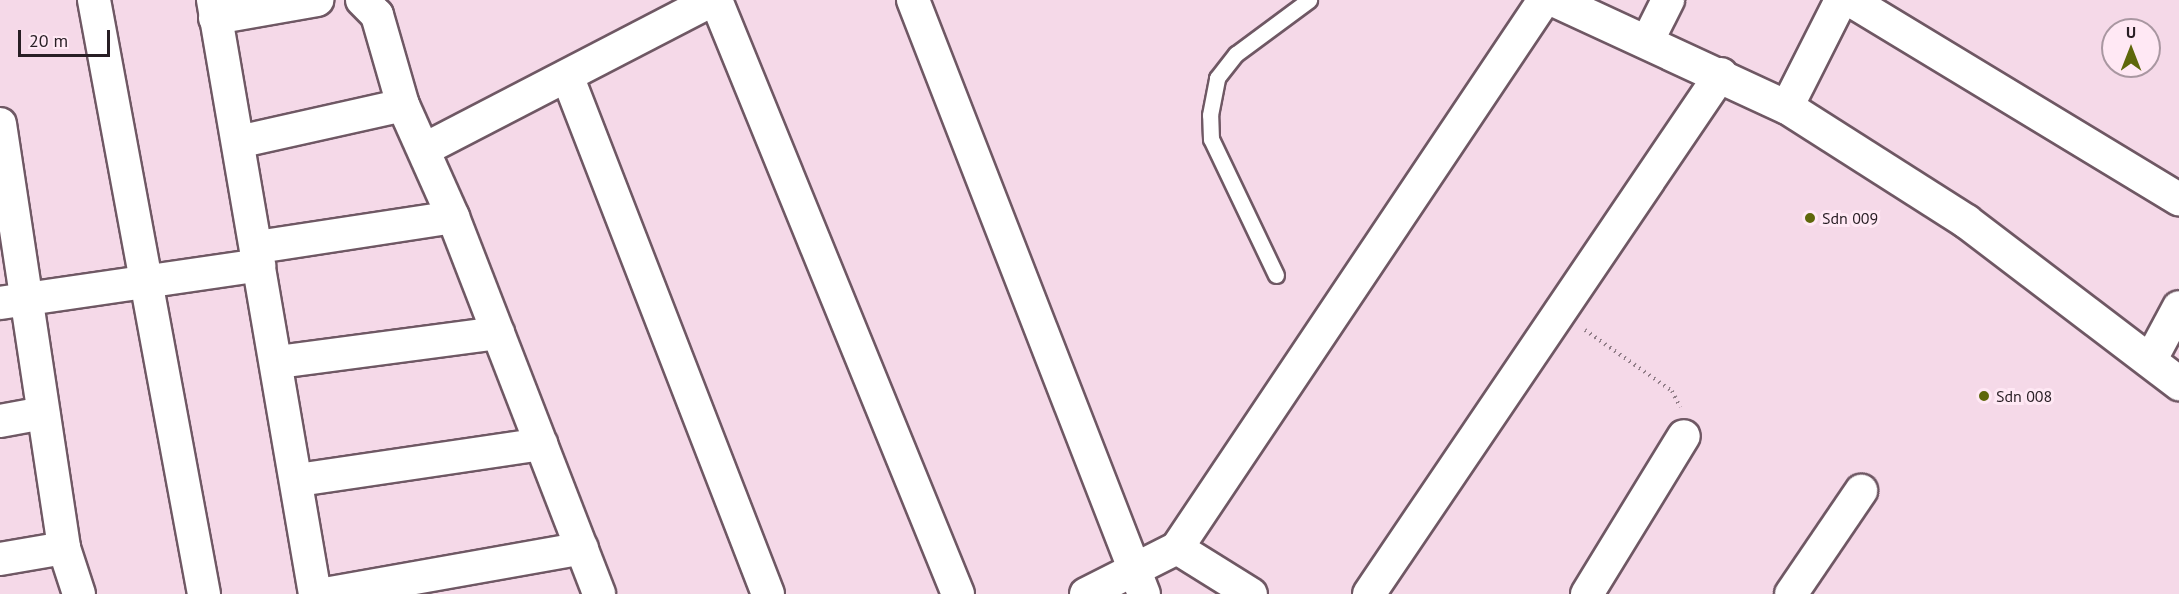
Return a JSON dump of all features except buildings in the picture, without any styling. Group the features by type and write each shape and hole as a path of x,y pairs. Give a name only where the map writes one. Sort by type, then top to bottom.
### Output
{"street":[{"path":"94,0 150,280 204,594"},
{"path":"315,594 278,362 214,9 317,0"},
{"path":"362,0 377,15 403,105 425,149 453,217 600,594"},
{"path":"425,149 568,78 714,0 958,594"},
{"path":"913,0 1138,583"},
{"path":"1086,594 1138,583 1177,548 1544,0"},
{"path":"1555,0 1648,40 1787,107 1966,221 2179,383"},
{"path":"1648,40 1668,0"},
{"path":"1787,107 1841,0"},
{"path":"1850,0 2179,199"},
{"path":"1369,594 1721,74"},
{"path":"568,78 768,594"},
{"path":"238,142 403,105"},
{"path":"0,124 13,301 44,413 64,548 79,594"},
{"path":"13,301 150,280 453,217"},
{"path":"2150,361 2179,307"},
{"path":"278,362 498,333"},
{"path":"0,421 44,413"},
{"path":"1587,594 1684,436"},
{"path":"298,480 541,444"},
{"path":"1791,594 1861,491"},
{"path":"0,559 64,548"},
{"path":"325,594 582,548"},
{"path":"1177,548 1251,594"}],"lane":[{"path":"1276,275 1211,139 1210,115 1217,78 1236,54 1309,0"}],"path":[{"path":"1560,312 1672,391 1685,420 1684,436"}],"place":[{"name":"Sdn 009","path":"1810,218"},
{"name":"Sdn 008","path":"1984,396"}]}
